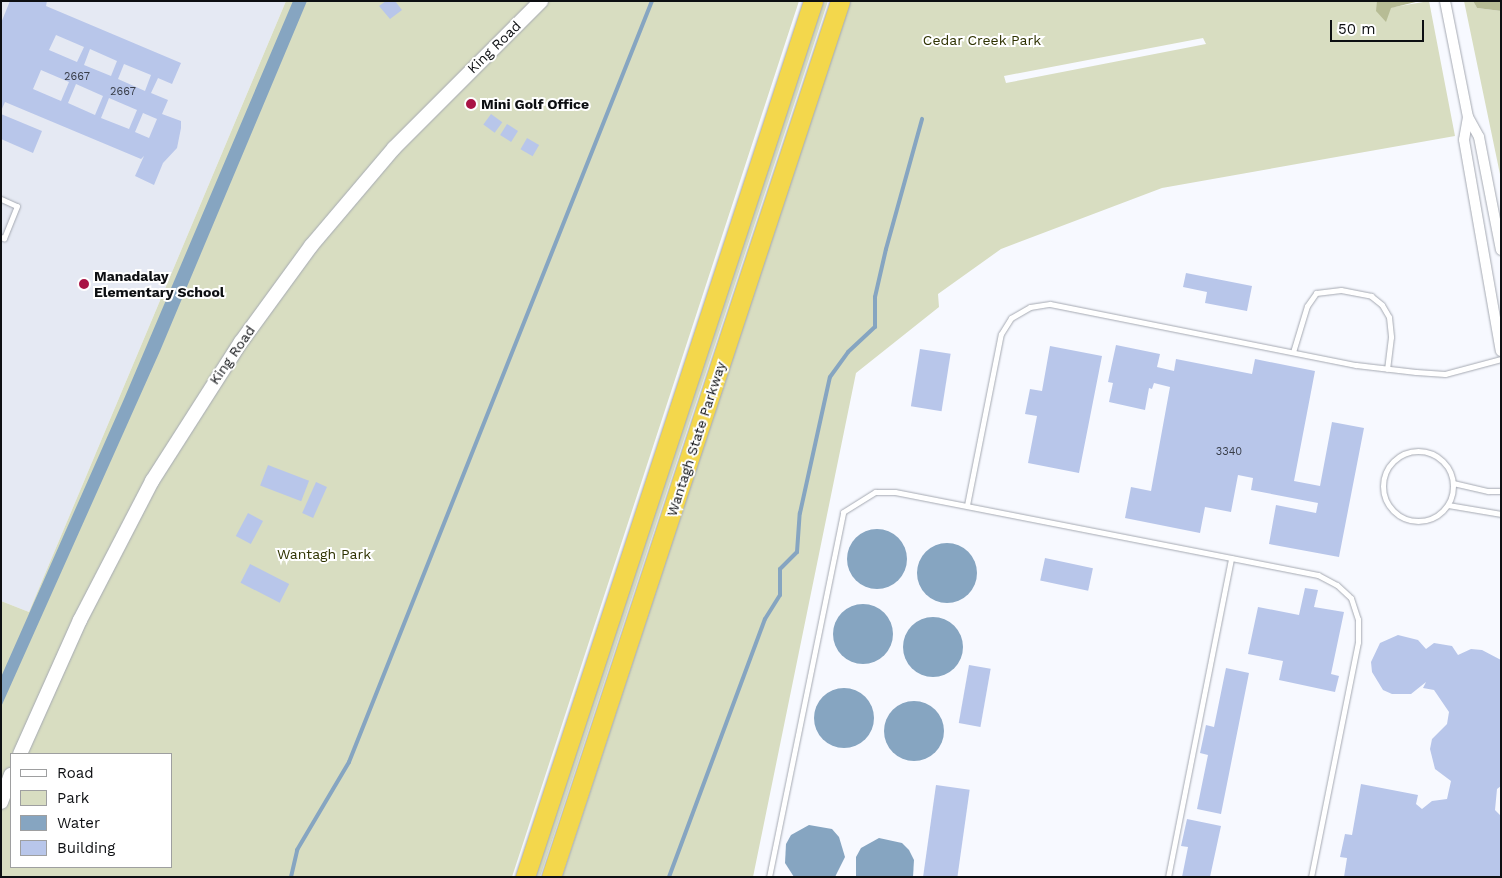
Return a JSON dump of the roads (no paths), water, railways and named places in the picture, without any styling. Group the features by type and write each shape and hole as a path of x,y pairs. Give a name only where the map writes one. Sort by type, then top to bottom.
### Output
{"highway":[{"name":"Wantagh State Parkway","path":"525,877 814,1"},
{"name":"Wantagh State Parkway","path":"552,877 840,1"}],"street":[{"name":"King Road","path":"20,753 80,620 152,481 241,342 311,246 394,148 542,1"},
{"path":"1445,1 1468,117 1479,137 1501,250"},
{"path":"1468,117 1464,140 1501,351"},
{"path":"1,802 10,778"}],"lane":[{"path":"1,199 17,206 1,244"},
{"path":"1293,352 1307,306 1316,293 1340,290 1372,296 1382,305 1389,317 1390,337 1387,369"},
{"path":"967,505 1001,334 1011,318 1030,307 1050,304 1387,369 1445,374 1501,359"},
{"path":"1412,451 1424,451 1444,462 1453,483 1448,505 1430,520 1408,520 1388,507 1382,484 1391,462 1412,451"},
{"path":"1453,483 1488,491 1501,491"},
{"path":"768,877 843,512 875,492 895,492 967,505 1318,575 1338,585 1350,598 1358,619 1358,642 1311,877"},
{"path":"1448,505 1501,514"},
{"path":"1168,877 1231,558"}],"water":[{"path":"293,1 307,1 160,351 1,707 1,677 124,399"},
{"path":"871,529 883,529 894,534 902,542 907,553 905,571 894,584 883,589 871,589 860,584 852,576 847,565 847,553 852,542 860,534"},
{"path":"941,543 953,543 964,548 972,556 977,567 975,585 964,598 953,603 941,603 930,598 922,590 917,579 917,567 922,556 930,548"},
{"path":"863,604 875,606 888,617 893,634 891,646 880,659 863,664 851,662 838,651 833,634 835,622 846,609"},
{"path":"933,617 945,619 958,630 963,647 961,659 950,672 933,677 921,675 908,664 903,647 905,635 916,622"},
{"path":"838,688 850,688 861,693 869,701 874,712 872,730 861,743 850,748 838,748 827,743 819,735 814,724 814,712 819,701 827,693"},
{"path":"908,701 920,701 931,706 939,714 944,725 942,743 931,756 920,761 908,761 897,756 889,748 884,737 884,725 889,714 897,706"},
{"path":"809,825 832,829 839,837 845,857 835,877 794,877 785,863 786,844 791,835"},
{"path":"879,838 902,843 909,850 914,860 913,877 856,877 856,857 861,848"}],"waterway":[{"path":"291,877 297,850 349,762 652,1"},
{"path":"669,877 765,619 780,595 780,569 797,552 800,513 830,377 848,352 875,327 875,297 886,249 922,119"}],"place":[{"name":"Mini Golf Office","path":"471,104"},
{"name":"Manadalay Elementary School","path":"84,284"}],"park label":[{"name":"Cedar Creek Park","path":"982,40"},
{"name":"Wantagh Park","path":"324,554"}]}
